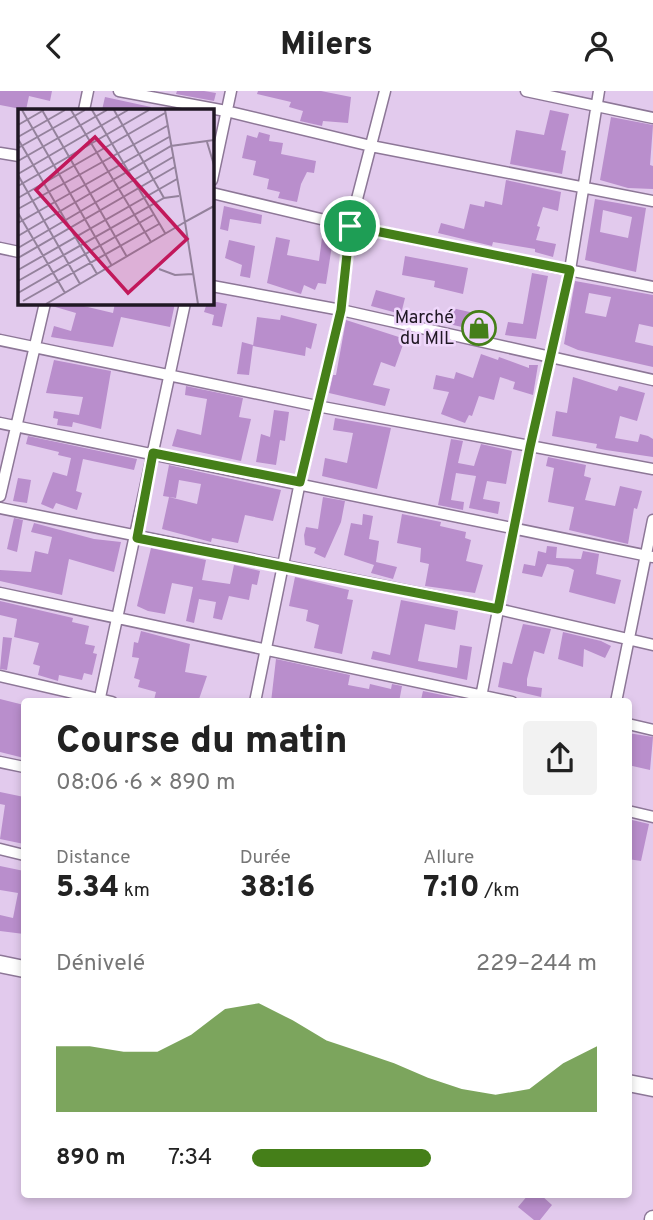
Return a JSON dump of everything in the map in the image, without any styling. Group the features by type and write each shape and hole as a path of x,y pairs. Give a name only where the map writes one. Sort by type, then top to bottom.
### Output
{"main road":[{"path":"0,964 21,968"},
{"path":"632,1084 653,1088"}],"street":[{"path":"84,109 88,91"},
{"path":"119,91 226,111 371,146 653,201"},
{"path":"214,170 231,91"},
{"path":"256,698 300,482 341,310 350,226 385,91"},
{"path":"526,91 653,118"},
{"path":"481,698 530,447 570,270 598,91"},
{"path":"0,153 18,156"},
{"path":"214,193 350,226 653,288"},
{"path":"0,248 18,252"},
{"path":"214,286 341,310 653,380"},
{"path":"0,496 45,305"},
{"path":"100,698 137,538 185,305"},
{"path":"0,340 317,406 653,469"},
{"path":"0,423 300,482 649,556"},
{"path":"0,508 137,538 498,609 653,645"},
{"path":"618,698 628,639 649,556 653,520"},
{"path":"0,593 266,649 477,698"},
{"path":"0,676 92,698"},
{"path":"632,726 653,730"},
{"path":"0,762 21,766"},
{"path":"632,812 653,817"},
{"path":"0,849 21,854"}],"building":[{"path":"0,91 52,91 50,101 29,96 26,109 0,105"},
{"path":"177,91 216,93 214,101 176,94"},
{"path":"258,91 321,91 351,97 348,123 323,121 322,126 300,121 303,111 289,107 291,102 257,94"},
{"path":"105,97 151,107 150,109 102,109"},
{"path":"550,110 569,114 561,150 566,151 562,174 510,164 516,130 544,135"},
{"path":"611,117 653,125 650,165 653,166 653,189 628,188 600,180"},
{"path":"259,132 270,135 269,141 283,143 281,154 316,161 314,173 307,172 301,184 297,202 278,198 280,192 267,189 269,179 253,175 256,161 242,158 247,135 257,138"},
{"path":"506,180 561,192 558,211 543,207 537,226 540,227 536,240 556,244 553,257 535,252 535,249 493,242 492,246 438,233 441,223 464,229 470,204 484,207 485,201 502,205"},
{"path":"595,199 646,208 636,272 585,260","holes":["603,210 632,217 628,238 600,232"]},
{"path":"224,206 262,215 261,224 230,219 228,231 220,229"},
{"path":"276,237 290,240 287,255 319,261 322,238 333,239 326,284 318,283 315,290 304,285 301,294 267,283"},
{"path":"229,240 255,246 250,278 240,276 242,265 225,258"},
{"path":"405,256 468,268 463,294 434,287 435,281 402,275"},
{"path":"532,273 548,276 536,339 505,335 508,322 523,324"},
{"path":"575,281 653,295 653,327 639,324 635,342 653,346 653,367 578,350 564,344","holes":["589,293 611,297 606,317 585,313"]},
{"path":"376,290 405,298 401,314 371,306"},
{"path":"214,302 227,304 222,327 212,325 214,315 204,312 206,305 214,305"},
{"path":"79,305 113,313 115,305 175,305 170,327 121,317 113,347 51,337 54,326 71,331 76,313 52,306"},
{"path":"452,308 483,315 479,331 449,324"},
{"path":"281,315 317,324 311,349 306,347 305,356 253,346 257,317 280,320"},
{"path":"346,320 405,339 395,367 381,362 373,385 390,389 385,406 329,393 333,375 336,375"},
{"path":"242,342 253,345 249,375 237,374"},
{"path":"481,354 498,360 499,357 529,368 529,365 538,365 533,395 513,389 515,382 500,377 494,400 479,396 472,416 469,415 465,423 441,414 449,392 433,389 436,375 454,379 456,372 473,378"},
{"path":"54,360 111,371 101,429 73,422 72,427 57,425 58,419 53,418 54,411 79,415 83,397 46,393"},
{"path":"573,377 617,391 619,386 645,393 637,421 620,416 615,438 638,442 640,434 648,436 653,439 653,457 596,448 597,444 552,436 556,411 567,413"},
{"path":"186,386 243,398 239,417 251,419 241,461 172,446 177,429 201,435 207,399 185,395"},
{"path":"274,410 289,412 285,441 280,440 276,465 256,462 261,434 270,437"},
{"path":"335,418 391,428 377,489 322,476 325,458 347,463 353,433 333,430"},
{"path":"28,436 137,459 134,470 83,459 76,491 82,493 77,510 56,503 53,509 41,504 53,472 67,476 71,458 58,455 59,452 26,444"},
{"path":"451,439 463,441 458,463 474,466 481,444 512,451 506,484 487,481 483,499 500,502 498,514 469,508 476,476 456,473 451,500 464,502 463,510 438,505"},
{"path":"548,457 586,465 584,476 591,478 585,500 615,506 620,486 642,491 637,509 634,508 628,544 569,530 574,507 548,502 554,468 546,466"},
{"path":"169,465 281,490 273,521 245,515 238,543 212,538 211,542 162,529 169,497 197,504 201,484 179,480 176,498 163,496"},
{"path":"18,478 31,480 27,503 13,501"},
{"path":"323,497 345,501 341,522 325,558 314,553 316,548 305,545 304,535 306,527 318,529"},
{"path":"363,514 373,516 369,539 379,541 376,562 397,567 393,579 371,573 374,565 344,555 351,523 362,525"},
{"path":"402,514 441,522 440,526 466,532 465,538 471,540 466,561 483,565 475,593 425,586 429,564 420,562 421,548 397,543"},
{"path":"14,518 23,520 17,552 7,549"},
{"path":"34,523 94,539 121,542 114,572 69,559 62,595 0,581 0,570 31,572 35,551 48,554 52,537 31,532"},
{"path":"547,546 557,547 556,558 581,559 583,551 599,554 596,574 621,580 615,604 569,592 574,570 568,567 547,564 542,577 522,573 524,564 535,566 538,551 546,553"},
{"path":"151,548 206,560 202,580 230,584 234,565 260,571 257,585 252,584 249,600 229,596 222,620 213,618 216,602 199,599 194,623 186,621 193,587 172,583 165,614 148,611 137,606"},
{"path":"295,577 349,590 347,599 353,600 342,654 314,648 319,625 306,621 308,610 289,606"},
{"path":"401,600 458,611 455,630 425,624 418,661 457,668 460,645 472,647 467,680 371,659 373,651 390,655"},
{"path":"0,601 73,618 72,622 89,626 85,644 95,646 93,653 97,654 92,675 84,673 82,680 59,675 58,681 38,675 40,666 33,664 39,643 14,637 17,619 0,615"},
{"path":"523,624 551,629 544,654 534,651 527,679 527,686 542,688 541,697 498,687 503,662 512,664"},
{"path":"141,631 190,644 185,672 207,676 199,698 154,698 156,692 138,687 140,680 134,678 139,658 132,657 134,642 138,643"},
{"path":"563,632 611,646 605,658 584,649 583,667 558,659"},
{"path":"3,637 12,638 7,670 0,669"},
{"path":"276,659 350,675 348,685 369,689 370,684 391,689 392,684 402,686 400,698 271,698"},
{"path":"423,691 456,698 421,698"},
{"path":"0,699 21,704 21,757 0,752"},
{"path":"632,734 653,737 650,770 632,766"},
{"path":"0,792 21,796 21,843 0,839 5,805 0,804"},
{"path":"632,820 649,824 641,861 632,860"},
{"path":"0,866 21,870 21,934 0,931 0,915 13,918 18,893 0,890"},
{"path":"526,1198 544,1198 552,1205 540,1220 534,1220 518,1207"}],"place":[{"name":"Marché du MIL","path":"479,328"}],"route":[{"path":"350,226 570,270 530,447 498,609 137,538 153,453 300,482 341,310 350,226"}]}
